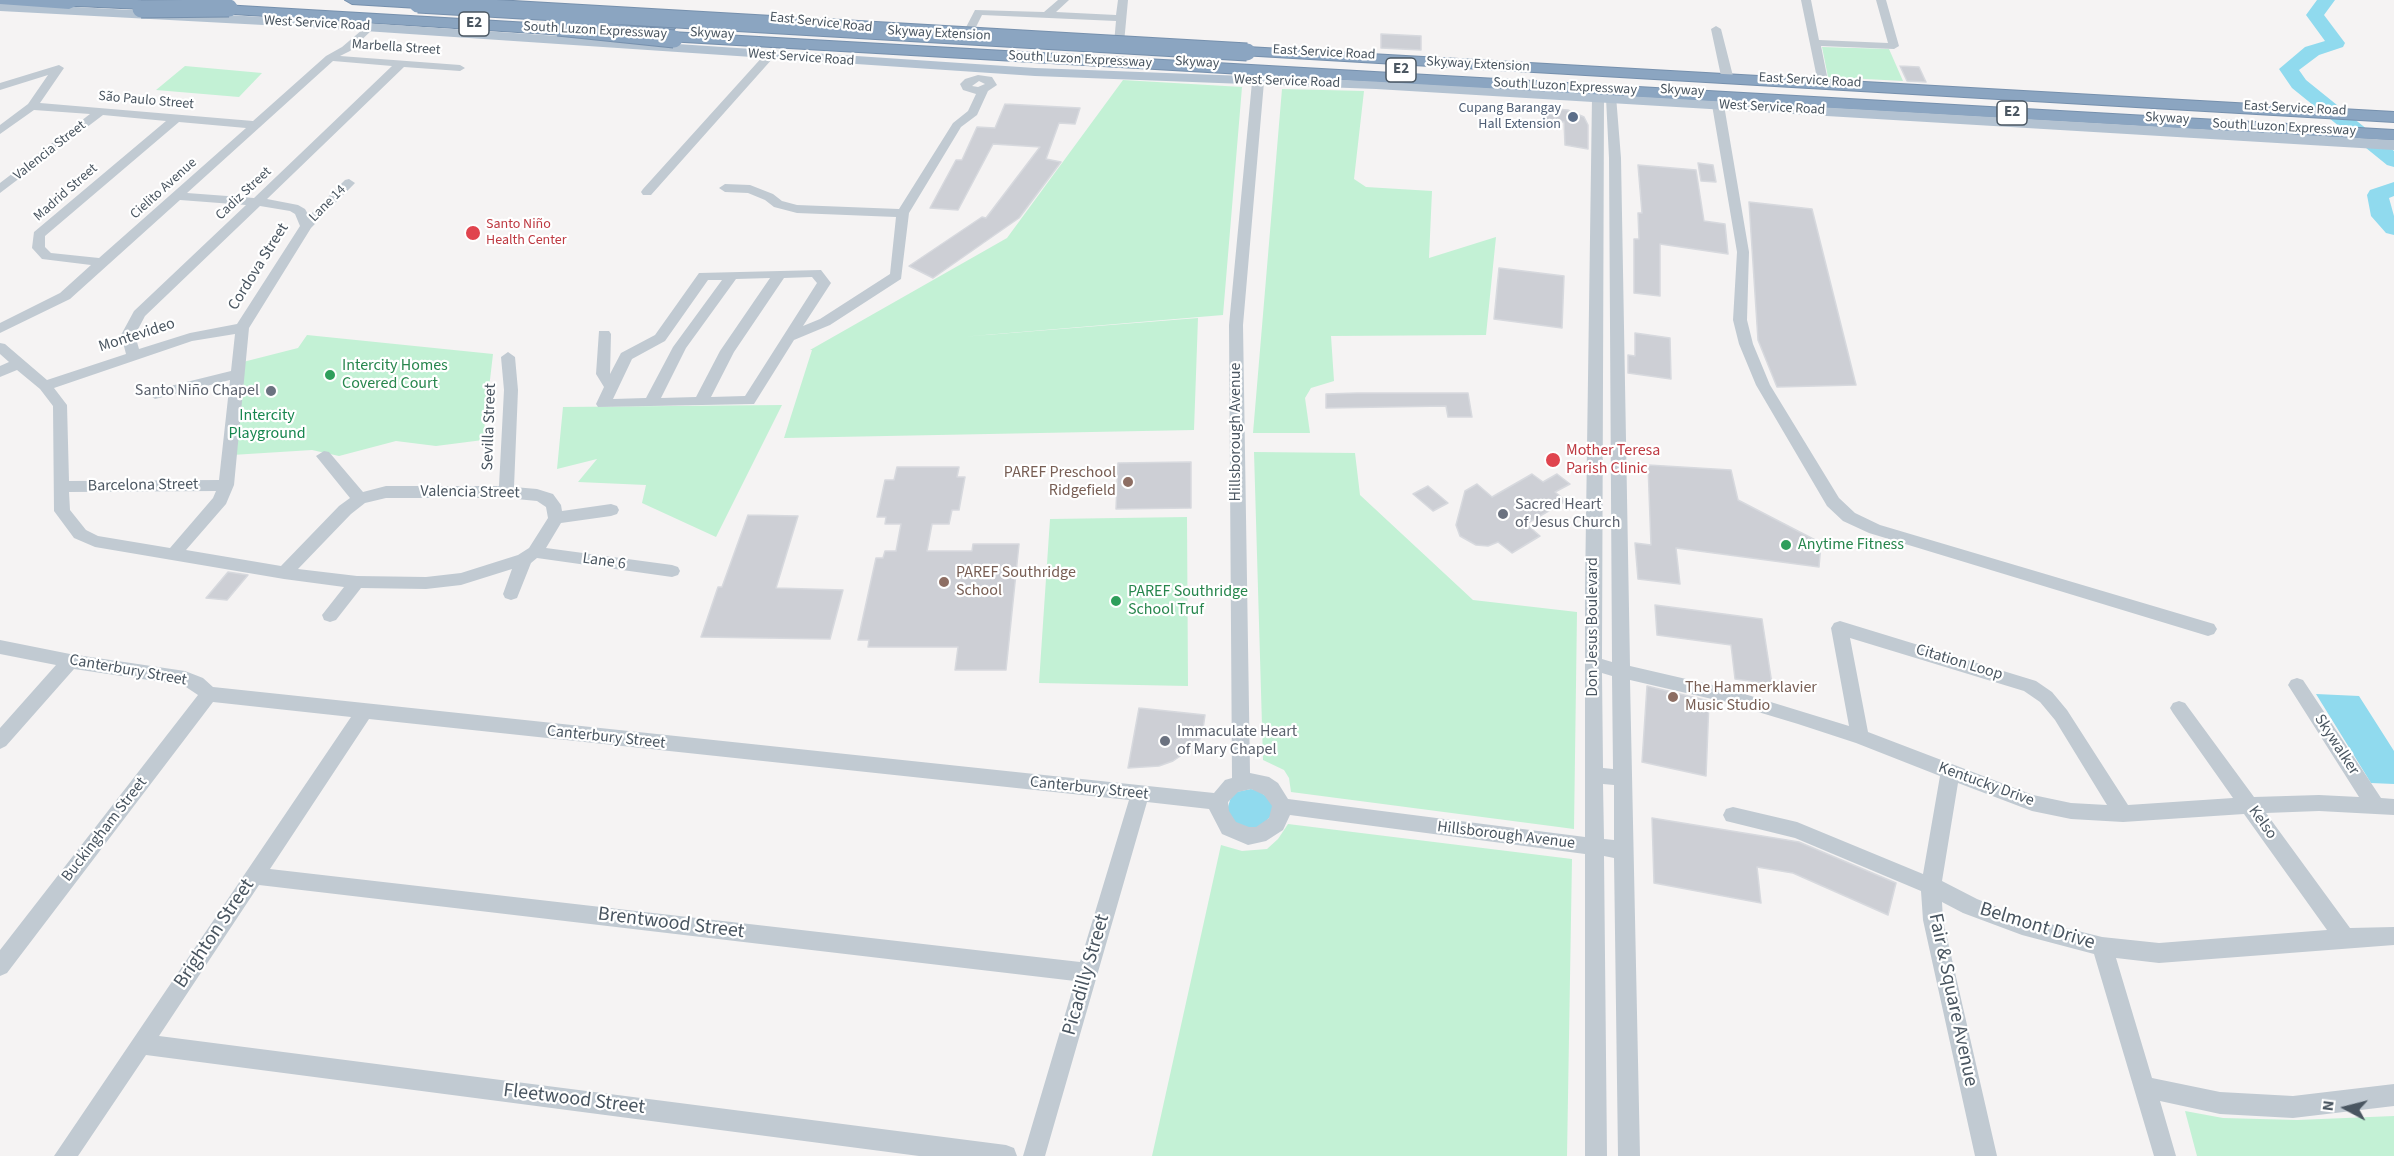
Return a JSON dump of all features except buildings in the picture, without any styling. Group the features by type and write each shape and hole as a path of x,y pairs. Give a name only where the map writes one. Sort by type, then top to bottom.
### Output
{"highway":[{"name":"Skyway","path":"0,0 141,9 229,8 532,22 2371,133"},
{"name":"South Luzon Expressway","path":"54,0 2371,133 2394,123"},
{"path":"78,0 91,1"},
{"name":"South Luzon Expressway","path":"275,0 416,6 2371,133"},
{"name":"E2","path":"352,0 416,6"},
{"path":"416,6 469,0"},
{"name":"Skyway","path":"111,2 232,4 456,16 2371,133"},
{"name":"Skyway Extension","path":"416,6 2394,116"}],"main road":[{"name":"East Service Road","path":"469,0 749,16 886,29 1119,43 1821,81 2371,133 2394,116"},
{"name":"West Service Road","path":"0,7 357,33 769,56 983,83 1376,84 1718,105 2371,133"}],"street":[{"path":"1046,15 1064,0"},
{"path":"1119,43 1123,0"},
{"path":"1806,0 1821,81"},
{"path":"1814,43 1894,46 1881,0"},
{"path":"968,33 979,12 1122,18"},
{"path":"1716,29 1727,76"},
{"name":"Cielito Avenue","path":"0,329 53,304 104,262 333,56 346,49 357,33"},
{"name":"Marbella Street","path":"333,56 460,68"},
{"path":"647,192 769,56"},
{"name":"Cadiz Street","path":"133,355 128,335 139,314 401,64"},
{"path":"0,87 59,68 32,106 0,130"},
{"path":"787,339 825,322 896,276 903,213 957,125 969,81 983,83 973,113 957,125"},
{"name":"Hillsborough Avenue","path":"1241,783 1236,325 1258,82"},
{"name":"Don Jesus Boulevard","path":"1596,1156 1593,664 1597,228 1605,98"},
{"name":"Don Jesus Boulevard","path":"1605,98 1615,231 1629,1156"},
{"path":"1718,105 1743,252 1740,320 1746,344 1764,385 1833,502 1849,517 1875,529 2208,629"},
{"name":"São Paulo Street","path":"32,106 257,125"},
{"name":"Valencia Street","path":"0,189 100,112"},
{"name":"Madrid Street","path":"104,262 46,256 38,248 39,235 175,119"},
{"name":"Lane 14","path":"306,226 349,183"},
{"path":"725,188 750,189 769,197 778,204 797,209 903,213"},
{"name":"Cordova Street","path":"174,554 220,500 226,485 242,328 306,226 301,212 294,208 259,201 179,196"},
{"path":"1597,228 1615,231"},
{"path":"604,356 626,356 660,338 704,276 816,273 824,283 749,401 702,400 603,404 626,356"},
{"path":"702,400 727,351 780,274"},
{"path":"651,403 680,347 732,275"},
{"path":"807,311 825,322"},
{"name":"Montevideo","path":"45,386 190,337 242,328"},
{"path":"604,334 603,374 610,387"},
{"path":"0,347 45,386 60,405 62,511 80,534 95,541 284,573 357,582 426,583 461,579 530,556"},
{"name":"Sevilla Street","path":"506,492 511,390 509,360"},
{"path":"0,372 18,364"},
{"path":"154,394 237,374"},
{"path":"284,573 313,541 360,498 324,456"},
{"name":"Barcelona Street","path":"61,487 226,485"},
{"name":"Valencia Street","path":"360,498 386,492 506,492 537,495 547,498 553,505 556,518"},
{"path":"511,594 530,556 556,518 611,510"},
{"name":"Lane 6","path":"530,556 672,572"},
{"path":"330,615 357,582"},
{"name":"Citation Loop","path":"1860,737 1840,628 2030,686 2046,697 2061,715 2123,814"},
{"name":"Canterbury Street","path":"0,647 70,661 185,678 197,683 209,694 1219,802"},
{"path":"0,741 70,661"},
{"name":"Kentucky Drive","path":"1593,664 1725,695 1860,737 2032,803 2071,812 2123,814 2249,805 2394,807"},
{"name":"Skywalker","path":"2297,685 2375,805"},
{"name":"Buckingham Street","path":"0,966 209,694"},
{"name":"Kelso","path":"2179,708 2345,938"},
{"name":"Brighton Street","path":"65,1156 364,712"},
{"name":"Fair & Square Avenue","path":"1950,773 1931,886 1933,920 1986,1156"},
{"path":"1593,774 1623,779"},
{"path":"1241,783 1262,783 1278,797 1281,806 1276,824 1259,835 1248,836 1229,828 1219,812 1219,802 1227,790 1241,783"},
{"name":"Picadilly Street","path":"1034,1156 1140,794"},
{"name":"Hillsborough Avenue","path":"1281,806 1624,849"},
{"name":"Belmont Drive","path":"1733,815 1797,830 2022,927 2102,947 2158,953 2394,936"},
{"name":"Brentwood Street","path":"255,876 1087,973"},
{"path":"2102,947 2165,1156"},
{"name":"Fleetwood Street","path":"142,1044 1006,1156"},
{"path":"2143,1088 2220,1103 2294,1107 2394,1095"}],"green space":[{"path":"1822,47 1889,49 1903,81 1828,77"},
{"path":"185,66 262,73 239,97 156,90"},
{"path":"1123,80 1242,87 1223,315 961,337 1198,318 1194,430 784,438 812,350 810,350 1007,238"},
{"path":"1282,89 1364,91 1354,179 1366,187 1432,191 1429,258 1496,237 1486,335 1331,336 1334,381 1311,388 1305,398 1310,433 1253,433"},
{"name":"Intercity Playground","path":"307,335 493,354 483,440 436,446 396,441 339,456 312,450 232,455 243,362 298,348"},
{"path":"782,405 716,537 642,503 646,485 578,482 597,459 557,469 563,407"},
{"path":"1254,452 1355,453 1360,495 1473,600 1577,612 1574,829 1291,792 1289,778 1284,770 1263,760"},
{"name":"PAREF Southridge School Truf","path":"1187,517 1188,686 1039,683 1050,519"},
{"path":"1288,824 1572,859 1567,1156 1152,1156 1221,845 1242,851 1267,849 1278,839"},
{"path":"2185,1111 2223,1118 2297,1120 2394,1116 2394,1156 2197,1156"}],"water":[{"path":"2316,694 2359,696 2394,751 2394,784 2371,783"},
{"path":"1251,789 1259,791 1271,800 1273,809 1271,816 1261,826 1251,829 1236,824 1227,810 1231,797 1236,792"}],"waterway":[{"path":"2326,0 2315,15 2336,43 2312,51 2288,69 2299,84 2394,161"},
{"path":"2394,188 2378,195 2382,216 2394,228"}],"place":[{"name":"Cupang Barangay Hall Extension","path":"1573,117"},
{"name":"Santo Niño Health Center","path":"473,233"},
{"name":"Intercity Homes Covered Court","path":"330,375"},
{"name":"Santo Niño Chapel","path":"271,391"},
{"name":"Mother Teresa Parish Clinic","path":"1553,460"},
{"name":"PAREF Preschool Ridgefield","path":"1128,482"},
{"name":"Sacred Heart of Jesus Church","path":"1503,514"},
{"name":"Anytime Fitness","path":"1786,545"},
{"name":"PAREF Southridge School","path":"944,582"},
{"name":"PAREF Southridge School Truf","path":"1116,601"},
{"name":"The Hammerklavier Music Studio","path":"1673,697"},
{"name":"Immaculate Heart of Mary Chapel","path":"1165,741"}]}
